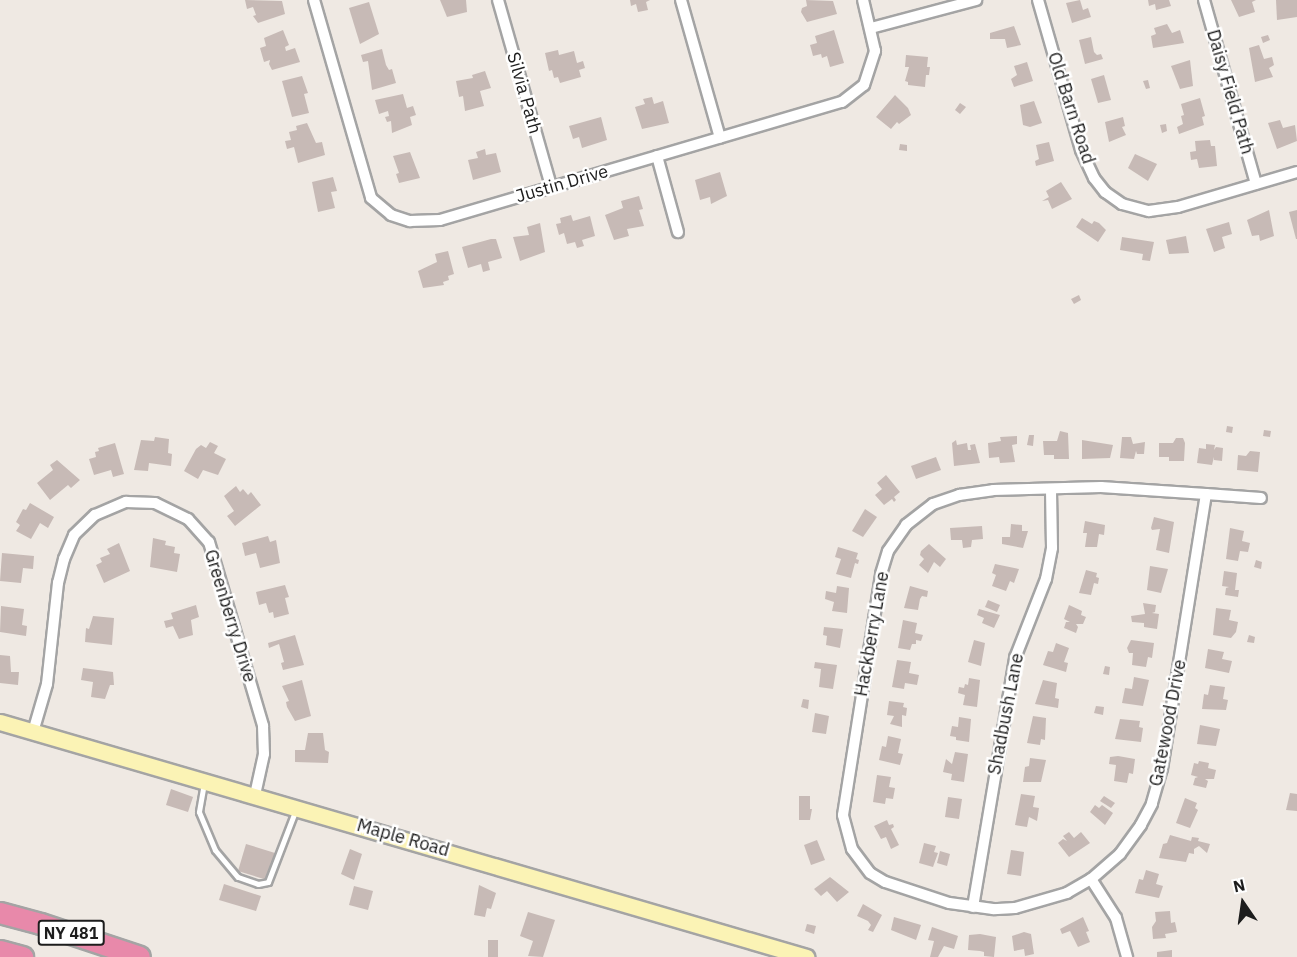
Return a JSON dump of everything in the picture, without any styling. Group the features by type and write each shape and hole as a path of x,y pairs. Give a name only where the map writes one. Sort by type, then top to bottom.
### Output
{"highway":[{"name":"NY 481","path":"0,913 140,957"},
{"name":"NY 481","path":"0,951 23,957"}],"street":[{"name":"Justin Drive","path":"314,0 371,198 391,215 410,221 440,220 842,102 864,85 875,51 863,0"},
{"name":"Silvia Path","path":"498,0 551,186"},
{"path":"681,0 720,138"},
{"path":"871,28 976,0"},
{"name":"Old Barn Road","path":"1038,0 1081,150 1094,178 1106,192 1122,204 1149,211 1178,207 1297,172"},
{"name":"Daisy Field Path","path":"1204,0 1256,184"},
{"path":"657,156 678,232"},
{"name":"Hackberry Lane","path":"1091,879 1067,893 1039,903 1014,908 974,907 949,903 885,882 870,873 860,862 845,832 843,815 881,574 888,551 906,525 933,504 959,495 1101,487 1261,498"},
{"name":"Shadbush Lane","path":"974,907 1015,658 1046,579 1052,548 1051,489"},
{"name":"Gatewood Drive","path":"1091,879 1120,854 1141,825 1152,804 1162,768 1206,494"},
{"name":"Greenberry Drive","path":"33,732 47,684 58,583 64,559 74,535 95,515 126,502 155,503 188,519 209,542 263,726 264,754 255,795"},
{"name":"Maple Road","path":"0,722 806,957"},
{"path":"1091,879 1116,918 1127,957"}],"lane":[{"path":"205,781 199,812 215,850 238,878 258,884 268,882 296,808"}],"building":[{"path":"245,0 282,1 285,14 258,23 253,16 256,15 253,7 247,9"},
{"path":"440,0 466,0 467,12 447,17"},
{"path":"630,0 650,0 646,2 648,10 638,12 636,4 631,6"},
{"path":"806,0 833,1 837,14 807,22 801,12 802,8 807,6"},
{"path":"1080,0 1083,10 1088,8 1091,17 1072,23 1066,3"},
{"path":"1148,0 1169,0 1171,6 1156,10 1155,4 1149,6"},
{"path":"1231,0 1256,0 1252,2 1255,12 1239,17"},
{"path":"1276,0 1297,0 1297,17 1277,20"},
{"path":"369,2 379,34 360,44 349,8"},
{"path":"1167,24 1172,33 1180,30 1184,43 1153,48 1151,36 1156,34 1154,28"},
{"path":"1014,26 1021,45 1007,48 1005,39 990,39 990,33"},
{"path":"283,30 289,45 285,47 286,51 295,48 300,62 272,70 270,60 264,62 260,48 266,46 264,38"},
{"path":"834,30 844,63 830,67 827,56 822,58 821,54 813,56 810,45 817,43 815,36"},
{"path":"1268,35 1270,40 1263,43 1261,37"},
{"path":"1091,37 1094,52 1097,55 1101,54 1103,59 1085,64 1079,40"},
{"path":"1259,45 1264,59 1272,57 1274,65 1269,68 1273,77 1255,82 1249,48"},
{"path":"382,49 386,65 389,70 392,69 396,83 372,90 368,61 363,62 361,55"},
{"path":"558,50 559,55 574,51 577,63 583,61 585,68 579,70 581,77 560,83 558,77 554,78 552,70 549,71 545,53"},
{"path":"906,55 928,57 927,67 930,67 929,75 926,75 925,87 908,85 905,81 909,67 905,67"},
{"path":"1190,60 1193,86 1180,89 1171,66"},
{"path":"1027,62 1033,81 1014,87 1011,79 1017,75 1014,66"},
{"path":"485,71 491,88 480,91 484,106 465,111 463,96 459,97 456,81 473,78 472,75"},
{"path":"1104,75 1111,100 1098,103 1091,79"},
{"path":"302,76 308,93 304,94 309,113 292,117 282,81"},
{"path":"1148,80 1150,88 1146,89 1143,81"},
{"path":"403,94 407,108 413,106 416,115 410,117 412,125 392,133 391,121 387,122 385,117 389,116 388,111 379,114 375,100"},
{"path":"895,95 908,108 911,115 899,124 897,122 891,129 876,117"},
{"path":"652,97 654,104 663,101 669,123 642,129 635,107 645,104 643,99"},
{"path":"1200,98 1205,116 1202,117 1204,125 1179,134 1177,127 1183,124 1181,116 1184,115 1181,104"},
{"path":"1034,101 1042,123 1030,127 1023,125 1020,105"},
{"path":"960,103 966,107 960,114 955,110"},
{"path":"601,117 607,140 582,148 579,137 573,139 569,126"},
{"path":"1123,117 1125,126 1122,127 1126,135 1109,142 1105,122"},
{"path":"1280,120 1283,128 1295,125 1297,141 1277,149 1268,123"},
{"path":"307,123 316,143 322,142 325,155 298,163 294,147 287,149 285,141 291,140 289,132 297,130 296,126"},
{"path":"1166,124 1167,131 1162,133 1160,125"},
{"path":"1210,140 1211,146 1215,146 1217,166 1199,168 1197,159 1191,160 1190,152 1196,151 1195,141"},
{"path":"1049,142 1054,161 1036,166 1035,161 1039,159 1036,145"},
{"path":"900,144 907,145 907,151 899,150"},
{"path":"485,149 486,155 496,153 501,172 473,180 468,160 478,158 476,152"},
{"path":"410,152 420,178 399,183 396,174 399,173 393,156"},
{"path":"1135,154 1157,164 1148,181 1128,168"},
{"path":"720,172 727,196 711,204 710,197 700,200 695,180"},
{"path":"333,177 337,191 331,192 335,208 318,212 312,182"},
{"path":"1061,182 1072,199 1052,209 1048,200 1042,201 1049,197 1046,191"},
{"path":"639,196 643,209 639,210 644,226 627,229 629,236 614,240 605,215 623,208 621,201"},
{"path":"1269,210 1274,236 1260,241 1259,235 1252,236 1247,220"},
{"path":"1297,210 1297,239 1296,239 1289,212"},
{"path":"571,215 573,221 590,216 595,236 582,240 584,246 577,248 575,242 567,244 564,233 559,235 556,224 561,223 560,218"},
{"path":"1082,218 1092,224 1094,221 1099,223 1106,230 1098,242 1076,227"},
{"path":"1229,222 1232,234 1222,237 1225,248 1214,252 1206,229"},
{"path":"540,223 545,252 520,261 513,237 529,235 527,227"},
{"path":"1186,236 1189,253 1169,254 1166,240"},
{"path":"1122,237 1154,242 1150,261 1142,260 1143,254 1120,250"},
{"path":"496,239 502,258 488,262 490,270 483,272 481,264 468,268 462,247"},
{"path":"448,251 454,274 448,276 449,280 443,282 444,285 423,288 418,271 437,262 435,254"},
{"path":"1079,295 1081,300 1074,304 1071,299"},
{"path":"1227,426 1233,427 1232,433 1226,432"},
{"path":"1264,430 1271,431 1270,437 1263,436"},
{"path":"1060,431 1068,433 1069,459 1054,459 1054,455 1044,455 1043,441 1057,441"},
{"path":"1029,435 1034,435 1033,446 1027,445"},
{"path":"1017,436 1017,444 1012,445 1015,462 1000,463 999,457 989,458 988,443 1001,441 1000,437"},
{"path":"155,437 169,439 168,453 172,454 171,466 149,463 148,471 134,470 141,440 154,441"},
{"path":"1122,437 1131,437 1133,444 1145,442 1144,454 1137,454 1136,451 1134,459 1120,458"},
{"path":"1176,438 1183,438 1185,443 1184,461 1169,461 1169,457 1159,457 1159,443 1173,443"},
{"path":"956,440 957,445 967,443 968,450 971,450 970,445 975,444 980,463 954,466 952,443"},
{"path":"1082,440 1113,445 1110,458 1082,459"},
{"path":"210,442 218,446 214,453 226,459 218,475 203,470 198,479 184,471 196,449 201,445 206,448"},
{"path":"115,443 124,474 113,477 111,470 94,475 89,459 96,457 95,452 99,451 98,448"},
{"path":"1206,444 1215,445 1214,450 1216,447 1223,448 1222,461 1214,460 1214,457 1212,465 1197,463 1199,448 1206,449"},
{"path":"1250,451 1260,452 1258,472 1237,470 1238,455 1246,456"},
{"path":"936,457 941,470 916,479 911,466"},
{"path":"57,460 80,480 71,488 68,485 50,500 37,483 53,470 50,465"},
{"path":"886,475 900,492 894,497 896,500 894,502 892,499 884,505 875,495 882,489 877,483"},
{"path":"236,486 240,492 243,489 248,495 251,492 261,505 235,526 227,516 234,511 224,496"},
{"path":"30,503 54,517 48,528 40,523 31,539 16,531 20,525 16,522 23,509 26,510"},
{"path":"865,509 877,517 863,537 852,531"},
{"path":"1154,517 1174,522 1169,553 1156,550 1160,529 1152,530 1151,528"},
{"path":"1085,521 1105,525 1104,535 1099,534 1097,547 1085,547 1087,533 1083,533"},
{"path":"1011,524 1022,525 1022,531 1028,531 1023,548 1002,544 1002,537 1010,537"},
{"path":"982,526 983,539 972,540 971,547 963,548 962,540 951,540 950,528"},
{"path":"1230,528 1244,531 1242,541 1250,543 1248,552 1240,551 1238,561 1226,559"},
{"path":"268,536 270,542 276,540 280,563 260,568 256,553 245,556 242,543"},
{"path":"153,538 166,541 165,545 175,547 174,553 180,554 177,572 150,567"},
{"path":"119,543 130,571 104,583 96,565 102,562 100,558 110,554 107,549"},
{"path":"929,544 946,559 940,567 934,562 928,573 919,565 924,559 920,555 921,551"},
{"path":"838,547 858,553 856,559 859,560 858,564 855,563 851,578 836,574 841,559 835,557"},
{"path":"2,553 34,556 33,569 23,568 21,583 0,581"},
{"path":"1256,560 1262,562 1261,569 1254,567"},
{"path":"995,564 1019,569 1014,583 1010,581 1006,591 992,586 996,575 992,573"},
{"path":"1150,566 1168,569 1161,593 1147,590"},
{"path":"1086,570 1097,573 1096,577 1099,578 1098,584 1094,583 1091,595 1079,593"},
{"path":"1224,571 1237,573 1235,590 1239,590 1238,597 1225,595 1226,588 1229,587 1222,586"},
{"path":"285,585 289,597 285,598 289,614 274,618 273,612 269,613 266,603 259,605 256,592"},
{"path":"837,586 849,588 847,613 832,611 834,602 825,599 826,591 836,593"},
{"path":"910,586 928,591 927,597 922,596 920,599 918,610 904,608"},
{"path":"988,600 1000,605 997,612 985,607"},
{"path":"1143,603 1156,605 1155,612 1152,613 1159,614 1157,629 1144,627 1144,623 1132,622 1131,616 1145,614"},
{"path":"196,605 199,617 191,620 193,635 179,639 173,626 166,628 164,621 173,619 171,613"},
{"path":"1069,605 1082,611 1081,615 1086,617 1083,624 1076,624 1078,627 1076,633 1064,628 1066,622 1070,622 1064,619"},
{"path":"1,606 24,609 22,625 27,626 26,636 0,632"},
{"path":"1216,608 1231,610 1229,620 1238,622 1236,632 1231,638 1213,635"},
{"path":"979,609 1000,615 994,628 982,623 984,618 977,615"},
{"path":"93,616 114,618 112,645 85,642 86,628 89,629"},
{"path":"903,620 917,623 915,633 923,635 921,641 916,640 916,644 912,644 910,650 898,648"},
{"path":"824,627 843,629 840,648 826,645 827,636 823,635"},
{"path":"295,635 304,665 283,670 281,663 284,662 279,644 269,648 268,643"},
{"path":"1249,635 1255,637 1254,643 1247,642"},
{"path":"974,640 985,643 981,666 968,662"},
{"path":"1131,640 1154,643 1152,658 1148,657 1146,667 1132,665 1133,653 1129,653 1127,648"},
{"path":"1056,643 1069,648 1064,662 1068,663 1066,672 1043,665 1048,651 1053,652"},
{"path":"1208,649 1224,652 1222,659 1232,661 1229,673 1205,668"},
{"path":"0,655 10,656 11,672 19,672 18,685 0,683"},
{"path":"897,660 911,662 909,673 919,675 917,685 905,683 904,689 892,687"},
{"path":"815,662 837,665 833,689 819,687 821,669 814,668"},
{"path":"1105,666 1110,667 1109,675 1103,674"},
{"path":"83,668 113,672 114,685 110,685 105,699 91,697 93,682 81,680"},
{"path":"1134,677 1149,680 1143,706 1122,703 1125,688 1132,689"},
{"path":"969,678 980,680 977,707 963,705 965,695 958,693 959,687 964,688 965,684 968,685"},
{"path":"302,680 311,716 295,721 287,707 286,702 289,701 282,686"},
{"path":"1043,680 1057,683 1055,698 1059,699 1058,708 1035,704"},
{"path":"1210,685 1225,687 1223,699 1228,700 1226,710 1202,709 1204,694 1208,695"},
{"path":"803,699 809,700 808,709 801,707"},
{"path":"889,701 904,703 903,707 907,708 906,716 902,715 902,727 890,724 894,716 887,715"},
{"path":"1096,706 1104,707 1103,715 1094,713"},
{"path":"815,713 829,716 826,734 812,732"},
{"path":"1033,716 1046,718 1045,740 1041,739 1040,745 1027,743"},
{"path":"959,717 971,719 969,742 956,740 956,737 950,736 952,726 958,727"},
{"path":"1120,719 1140,721 1139,727 1143,728 1141,742 1115,739"},
{"path":"1200,725 1220,729 1216,746 1197,744"},
{"path":"308,733 323,733 325,750 329,752 328,763 295,762 295,750 305,750"},
{"path":"888,736 901,739 898,753 903,754 900,765 879,760 882,746 886,747"},
{"path":"955,752 968,754 964,782 951,780 952,774 943,772 946,759 952,764"},
{"path":"1110,757 1135,759 1133,774 1129,773 1127,783 1114,781 1116,765 1109,764"},
{"path":"1030,758 1046,760 1041,782 1023,782 1025,767 1029,766"},
{"path":"1199,761 1209,763 1208,768 1216,770 1214,779 1205,779 1208,781 1206,788 1193,785 1195,778 1198,777 1191,775 1194,763 1198,764"},
{"path":"877,775 891,777 889,787 895,788 893,799 886,798 885,804 873,802"},
{"path":"171,789 193,797 188,812 166,805"},
{"path":"1290,793 1297,794 1297,811 1286,810"},
{"path":"1021,794 1035,796 1033,807 1039,808 1037,821 1029,817 1027,827 1015,825"},
{"path":"799,796 810,796 810,809 812,809 810,820 799,820"},
{"path":"1104,796 1115,803 1111,808 1100,801"},
{"path":"948,797 962,799 959,819 945,817"},
{"path":"1185,798 1197,803 1195,808 1198,810 1190,828 1176,823"},
{"path":"1095,805 1099,808 1102,805 1113,813 1105,825 1090,812"},
{"path":"887,820 889,825 893,824 894,827 891,829 899,845 891,849 886,837 881,839 874,826"},
{"path":"1069,832 1074,838 1081,832 1090,843 1069,857 1058,843 1063,839 1067,841 1063,836"},
{"path":"1170,835 1191,841 1192,837 1199,838 1198,841 1210,844 1207,853 1199,846 1194,849 1194,854 1189,853 1186,862 1159,858 1163,844 1167,843"},
{"path":"817,840 825,860 811,865 804,845"},
{"path":"924,843 936,846 934,852 938,853 933,867 919,863"},
{"path":"246,844 275,853 267,880 238,871"},
{"path":"350,849 362,854 354,880 341,874"},
{"path":"1011,850 1024,852 1021,876 1007,874"},
{"path":"940,851 950,854 947,866 937,863"},
{"path":"1146,870 1159,874 1156,884 1163,886 1159,898 1135,893 1139,879 1143,880"},
{"path":"830,877 849,892 837,902 827,891 821,896 814,889"},
{"path":"224,884 261,896 256,911 219,900"},
{"path":"479,885 496,893 491,909 487,908 485,917 474,915"},
{"path":"354,886 373,891 368,910 349,905"},
{"path":"863,904 882,915 873,932 868,930 871,925 868,921 857,916"},
{"path":"1170,911 1171,923 1175,922 1177,932 1165,934 1166,938 1153,939 1152,927 1156,921 1155,912"},
{"path":"528,912 555,920 543,957 528,956 533,941 520,936"},
{"path":"894,917 921,925 916,940 891,930"},
{"path":"1083,917 1089,931 1086,932 1090,942 1078,947 1070,931 1062,934 1060,929"},
{"path":"807,924 816,926 814,934 805,931"},
{"path":"932,927 958,936 954,949 944,946 938,957 930,957 934,941 928,940"},
{"path":"1024,932 1031,934 1034,954 1025,956 1024,949 1014,951 1012,936"},
{"path":"980,934 996,937 994,957 984,956 984,952 968,950 969,935"},
{"path":"488,940 498,940 498,957 488,957"},
{"path":"1172,950 1172,957 1157,957 1157,952"}]}
